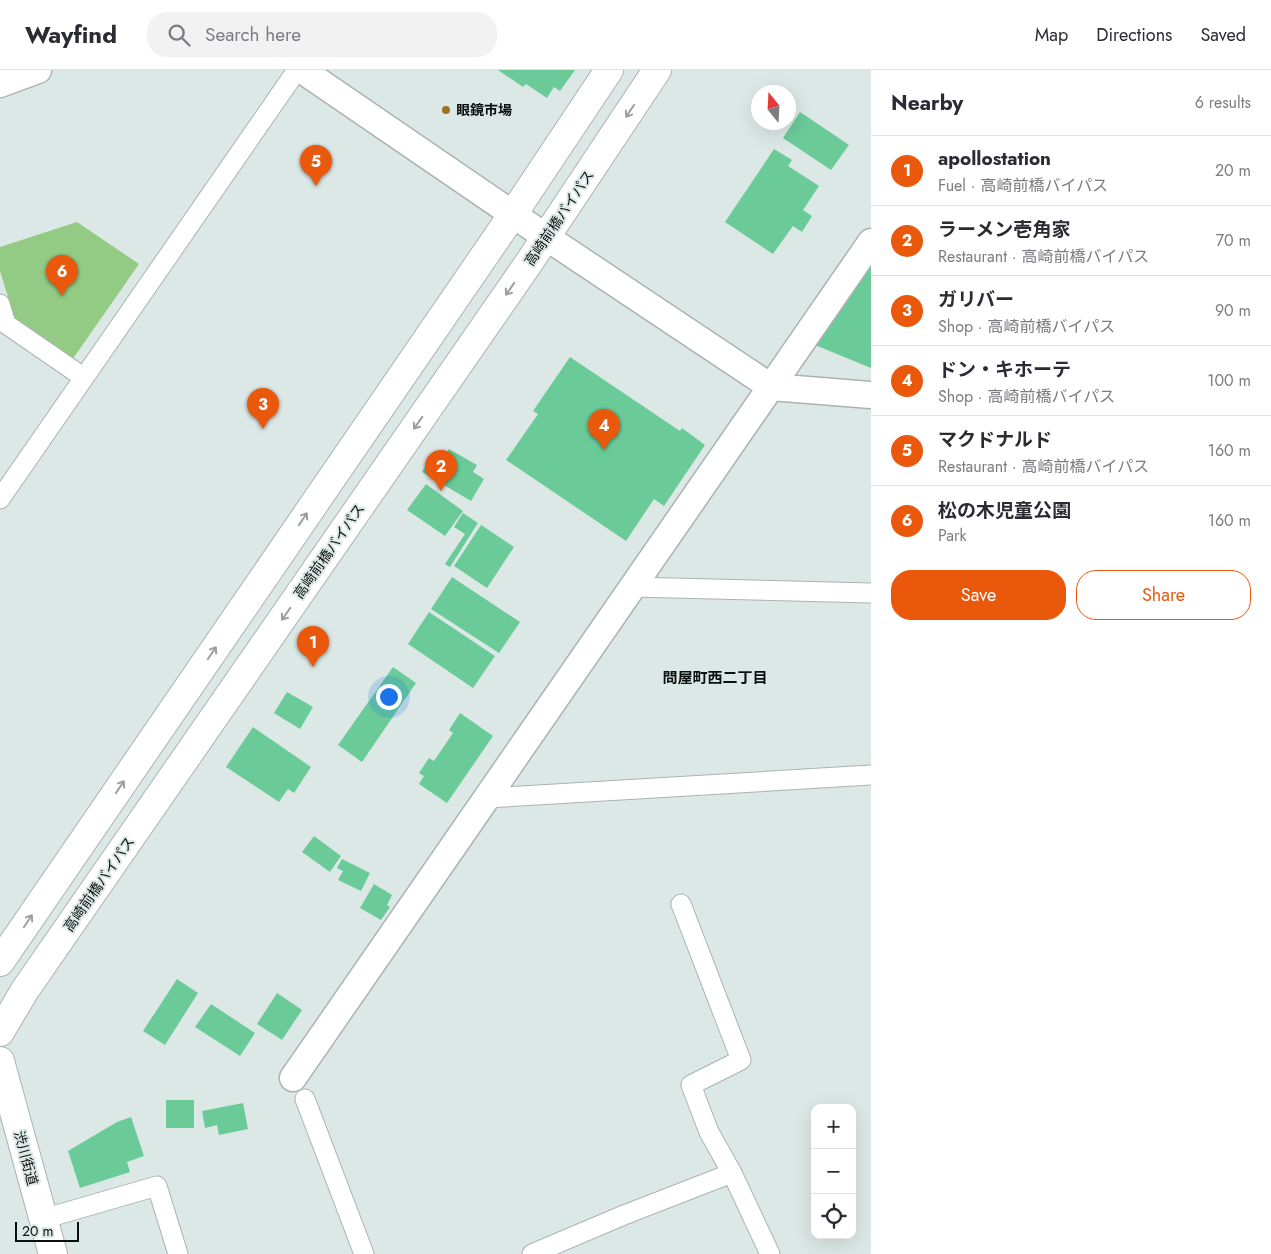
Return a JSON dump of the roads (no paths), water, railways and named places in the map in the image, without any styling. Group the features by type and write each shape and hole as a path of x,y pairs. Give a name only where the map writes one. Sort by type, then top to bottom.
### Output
{"main road":[{"path":"0,962 513,214 609,70"},
{"name":"高崎前橋バイパス","path":"0,1032 25,990 546,237 657,70"},
{"name":"渋川街道","path":"0,1061 53,1254"}],"street":[{"path":"0,84 38,70"},
{"path":"0,499 297,70"},
{"path":"302,70 546,237 771,387 871,395"},
{"path":"364,1254 299,1089 487,798 871,242"},
{"path":"0,304 6,324 83,377"},
{"path":"632,587 871,593"},
{"path":"487,798 871,775"},
{"path":"681,904 741,1060 691,1085 709,1132 732,1173 770,1254"},
{"path":"532,1254 624,1215 732,1173"},
{"path":"43,1218 157,1186 178,1254"}],"place":[{"name":"眼鏡市場","path":"446,110"},
{"name":"マクドナルド","path":"316,186"},
{"name":"松の木児童公園","path":"62,296"},
{"name":"ガリバー","path":"263,429"},
{"name":"ドン・キホーテ","path":"604,450"},
{"name":"ラーメン壱角家","path":"441,491"},
{"name":"apollostation","path":"313,667"}],"district":[{"name":"問屋町西二丁目","path":"715,678"}]}
